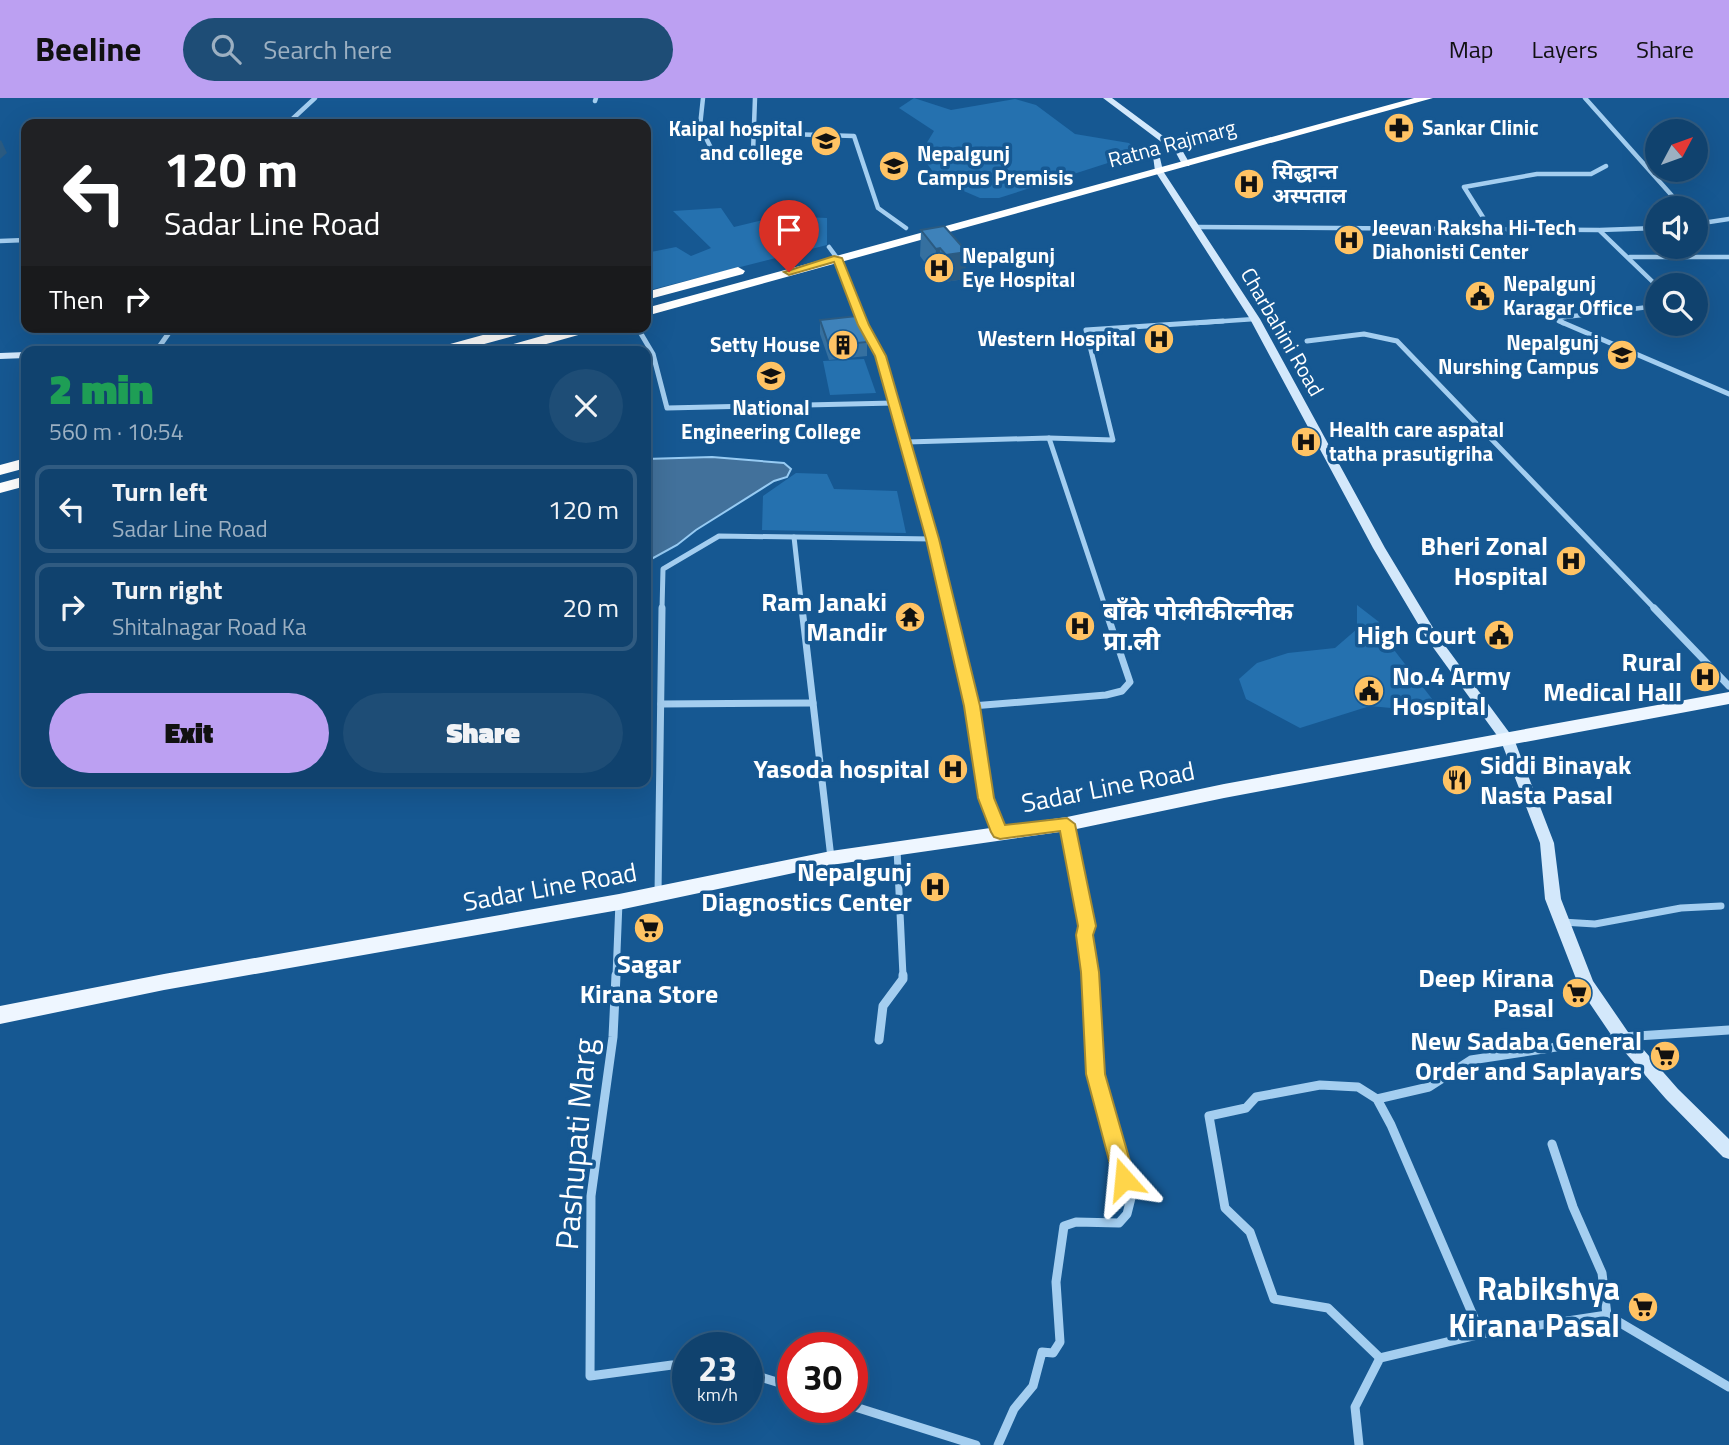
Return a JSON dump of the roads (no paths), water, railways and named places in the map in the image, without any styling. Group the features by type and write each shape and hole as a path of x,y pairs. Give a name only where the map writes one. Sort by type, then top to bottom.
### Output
{"highway":[{"name":"Ratna Rajmarg","path":"836,248 1382,98"},
{"name":"Ratna Rajmarg","path":"1153,163 1186,164 1427,98"},
{"name":"Ratna Rajmarg","path":"651,310 836,248 1074,180"},
{"path":"651,295 750,268"},
{"path":"459,346 508,333"},
{"path":"522,346 569,333"},
{"path":"0,470 21,464"},
{"path":"0,488 21,482"}],"main road":[{"path":"1107,98 1179,152 1186,164"},
{"name":"Charbahini Road","path":"1153,163 1255,319 1433,639 1507,739 1548,843 1553,899 1586,984 1622,1037 1672,1094 1729,1151"},
{"path":"0,356 21,355"},
{"name":"Sadar Line Road","path":"0,1015 164,982 619,902 831,858 1067,824 1224,791 1729,698"}],"street":[{"path":"294,119 314,98"},
{"path":"703,98 699,126 715,156"},
{"path":"753,153 755,98"},
{"path":"1585,98 1672,196"},
{"path":"754,133 854,136 878,208 906,228"},
{"path":"1491,230 1464,187 1537,174 1591,174 1606,166"},
{"path":"1708,222 1729,219"},
{"path":"1197,227 1645,228"},
{"path":"1599,230 1645,273"},
{"path":"0,241 21,240"},
{"path":"836,248 863,325 881,356 906,442 972,706 986,798 1000,832"},
{"path":"1630,257 1729,257"},
{"path":"1645,307 1558,318 1559,321 1729,394"},
{"path":"906,442 1049,438 1113,440 1086,330 1255,319"},
{"path":"1307,341 1373,334 1384,335 1397,341 1729,686"},
{"path":"651,350 667,408 894,402"},
{"path":"972,706 1106,695 1122,691 1130,682 1049,438"},
{"path":"658,894 663,569 719,536 932,539"},
{"path":"794,537 831,858"},
{"path":"661,704 813,703"},
{"path":"998,1445 1014,1409 1033,1386 1042,1352 1053,1353 1060,1342 1056,1282 1064,1226 1076,1222 1119,1223 1127,1214 1131,1199 1111,1139 1095,1074 1090,972 1084,935 1087,926 1067,824"},
{"path":"878,1040 883,1006 903,979 897,848"},
{"name":"Pashupati Marg","path":"619,902 613,1037 592,1196 590,1376 672,1365"},
{"path":"1562,922 1595,925 1681,908 1721,906"},
{"path":"1377,1099 1429,1087 1471,1060 1622,1037 1729,1030"},
{"path":"1380,1358 1328,1308 1273,1299 1250,1232 1225,1208 1209,1116 1246,1108 1256,1097 1320,1085 1358,1087 1377,1099 1391,1125 1481,1334"},
{"path":"1552,1144 1566,1178 1572,1205 1609,1296 1607,1315"},
{"path":"1359,1445 1354,1407 1380,1358 1481,1334 1607,1315 1729,1387"},
{"path":"868,1411 976,1445"}],"place":[{"name":"Sankar Clinic","path":"1399,128"},
{"name":"Kaipal hospital and college","path":"826,141"},
{"name":"Nepalgunj Campus Premisis","path":"894,166"},
{"name":"सिद्धान्त अस्पताल","path":"1249,184"},
{"name":"Jeevan Raksha Hi-Tech Diahonisti Center","path":"1349,240"},
{"name":"Nepalgunj Eye Hospital","path":"939,268"},
{"name":"Nepalgunj Karagar Office","path":"1480,296"},
{"name":"Western Hospital","path":"1159,339"},
{"name":"Setty House","path":"843,345"},
{"name":"Nepalgunj Nurshing Campus","path":"1622,355"},
{"name":"National Engineering College","path":"771,376"},
{"name":"Health care aspatal tatha prasutigriha","path":"1306,442"},
{"name":"Bheri Zonal Hospital","path":"1571,561"},
{"name":"Ram Janaki Mandir","path":"910,617"},
{"name":"बाँके पोलीकील्नीक प्रा.ली","path":"1080,626"},
{"name":"High Court","path":"1499,635"},
{"name":"Rural Medical Hall","path":"1705,677"},
{"name":"No.4 Army Hospital","path":"1369,691"},
{"name":"Yasoda hospital","path":"953,769"},
{"name":"Siddi Binayak Nasta Pasal","path":"1457,780"},
{"name":"Nepalgunj Diagnostics Center","path":"935,887"},
{"name":"Sagar Kirana Store","path":"649,928"},
{"name":"Deep Kirana Pasal","path":"1577,993"},
{"name":"New Sadaba General Order and Saplayars","path":"1665,1056"},
{"name":"Rabikshya Kirana Pasal","path":"1643,1307"}]}
